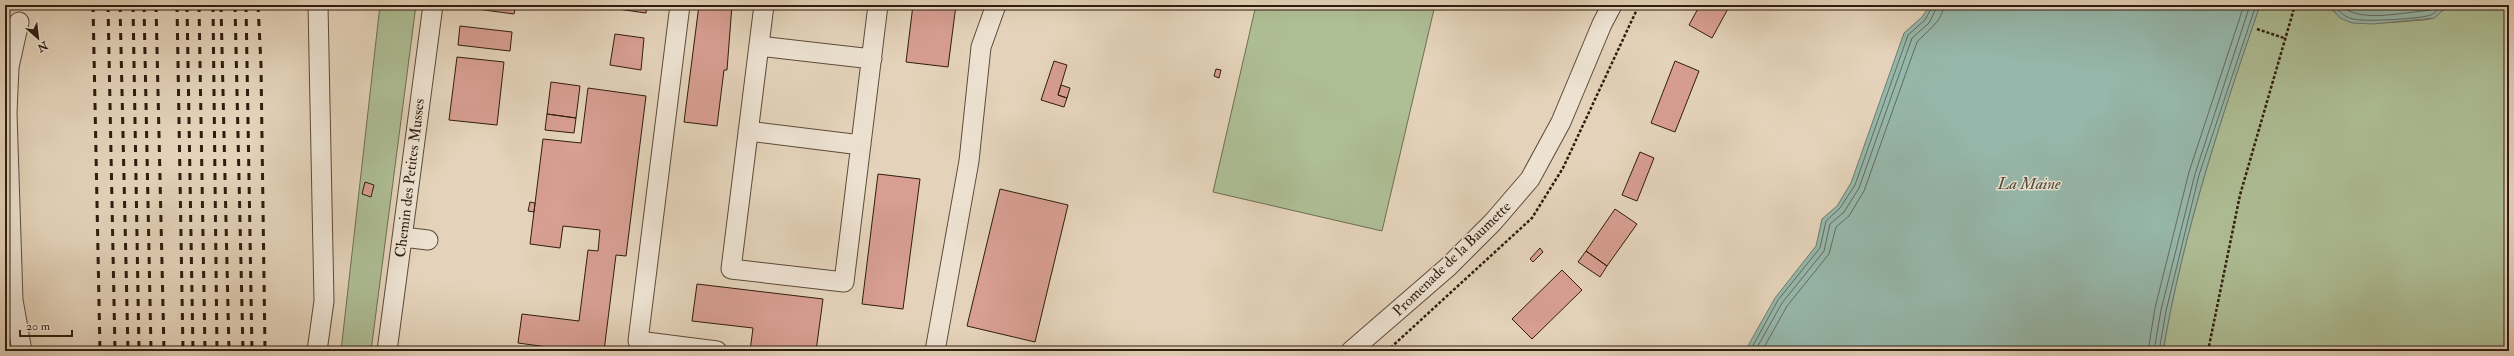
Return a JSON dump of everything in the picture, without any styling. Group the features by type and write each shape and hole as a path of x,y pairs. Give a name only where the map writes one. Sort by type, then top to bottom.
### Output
{"street":[{"path":"317,351 324,301 318,5"},
{"name":"Chemin des Petites Musses","path":"387,351 433,5"},
{"path":"680,5 638,341 717,351"},
{"path":"764,5 731,269 844,282 878,5"},
{"path":"935,351 969,161 982,47 996,5"},
{"name":"Promenade de la Baumette","path":"1351,351 1448,266 1494,222 1530,179 1561,122 1602,24 1612,5"},
{"path":"19,22 9,67 6,114 8,211 13,300 22,351"},
{"path":"759,46 872,59"},
{"path":"748,131 861,145"},
{"path":"403,237 428,240"}],"path":[{"path":"2208,351 2240,195 2284,38 2295,5"},
{"path":"2257,29 2284,38"}],"green space":[{"path":"380,5 416,5 371,351 341,351"},
{"path":"1256,5 1435,5 1382,231 1213,192"},
{"path":"2260,5 2329,5 2336,13 2346,19 2358,22 2386,23 2434,18 2449,5 2509,5 2509,351 2163,351 2181,263 2204,176"}],"water":[{"name":"La Maine","path":"1930,5 2260,5 2204,176 2181,263 2163,351 1745,351 1775,298 1816,246 1822,219 1837,206 1851,183 1904,33 1922,17"},
{"path":"2329,5 2449,5 2434,18 2373,24 2352,23 2340,18"}],"building":[{"path":"462,5 516,5 514,14 462,7"},
{"path":"618,5 647,5 646,13 618,9"},
{"path":"699,5 732,5 727,70 724,70 717,126 684,122"},
{"path":"913,5 956,5 948,67 906,62"},
{"path":"1700,5 1730,5 1712,38 1689,25"},
{"path":"460,26 512,32 510,51 458,45"},
{"path":"615,34 644,38 641,70 610,65"},
{"path":"457,57 504,62 497,125 449,120"},
{"path":"1054,61 1067,65 1058,95 1067,98 1064,107 1041,100"},
{"path":"1675,61 1699,71 1675,132 1651,123"},
{"path":"1216,69 1221,70 1219,78 1214,76"},
{"path":"551,82 580,86 576,118 547,114"},
{"path":"1061,85 1070,88 1067,98 1058,95"},
{"path":"588,88 646,96 626,256 616,255 604,351 577,351 518,343 522,314 579,321 588,250 598,251 600,230 563,226 560,248 530,244 543,139 581,143"},
{"path":"547,114 576,118 574,133 545,130"},
{"path":"1640,152 1654,158 1637,201 1622,195"},
{"path":"878,174 920,179 903,309 862,304"},
{"path":"365,182 374,185 371,197 362,194"},
{"path":"1000,189 1068,205 1035,342 967,326"},
{"path":"530,202 535,203 534,212 528,211"},
{"path":"1615,209 1637,224 1607,266 1586,251"},
{"path":"1540,248 1543,252 1533,262 1530,259"},
{"path":"1586,251 1607,266 1600,277 1578,262"},
{"path":"1562,270 1582,290 1532,339 1512,319"},
{"path":"697,284 823,299 816,351 750,351 753,328 692,321"}],"railway":[{"path":"5,16 8,5"},
{"path":"93,5 100,351"},
{"path":"108,5 115,351"},
{"path":"120,5 128,351"},
{"path":"133,5 139,351"},
{"path":"144,5 151,351"},
{"path":"156,5 164,351"},
{"path":"177,5 183,351"},
{"path":"187,5 193,351"},
{"path":"199,5 205,351"},
{"path":"213,5 217,351"},
{"path":"221,5 229,351"},
{"path":"235,5 243,351"},
{"path":"246,5 252,351"},
{"path":"258,5 261,65 265,351"}]}
